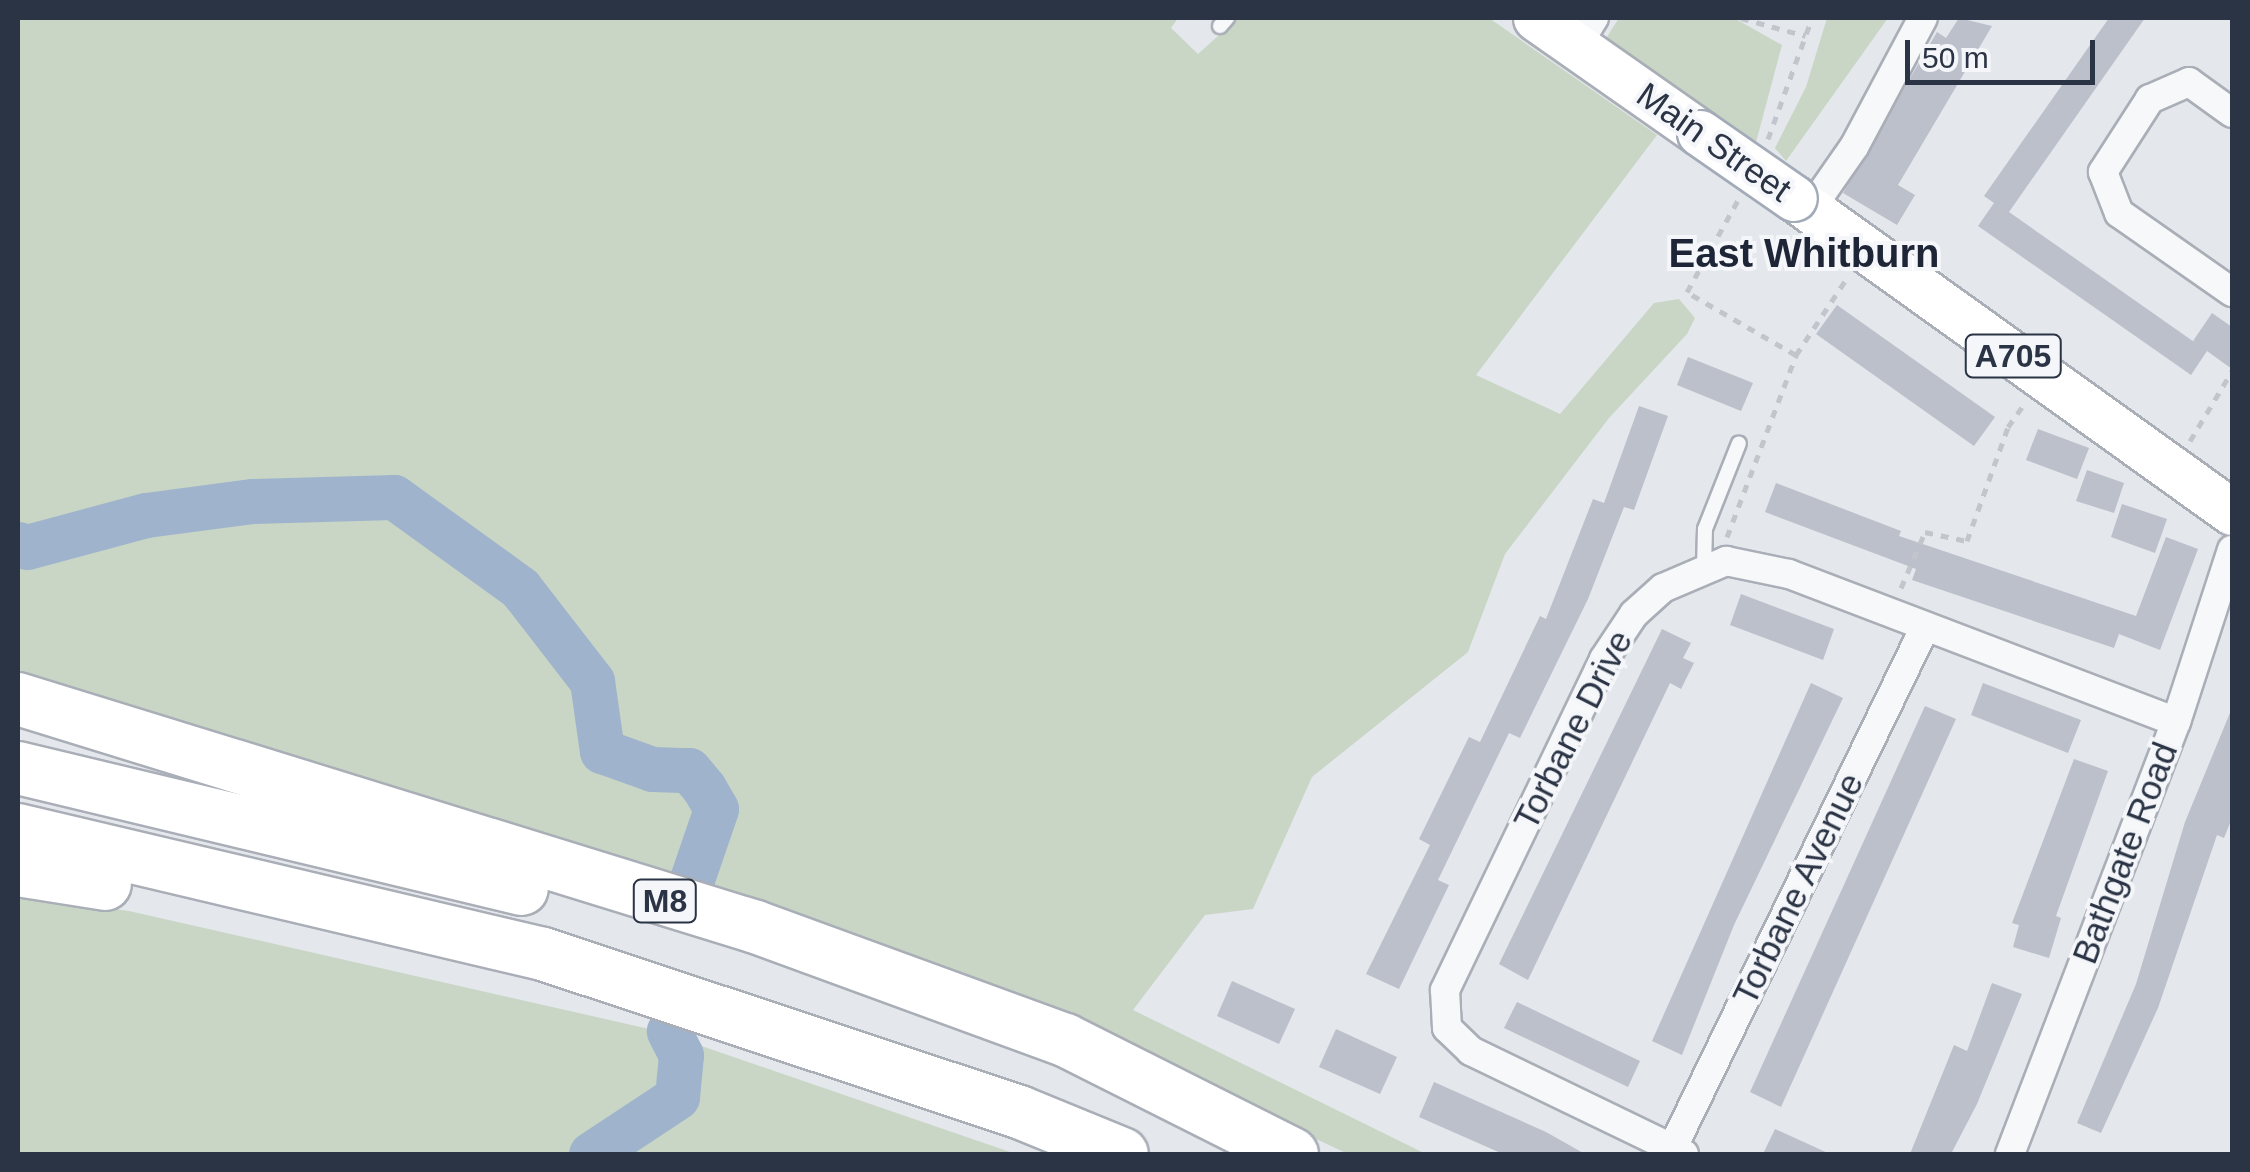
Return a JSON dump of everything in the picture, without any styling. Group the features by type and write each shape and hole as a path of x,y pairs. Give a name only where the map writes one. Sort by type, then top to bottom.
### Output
{"highway":[{"name":"M8","path":"18,699 756,927 1065,1040 1292,1154"},
{"name":"M8","path":"18,768 602,908 1046,1063 1250,1154"},
{"name":"M8","path":"18,830 542,954 842,1052 1122,1154"},
{"name":"M8","path":"18,870 64,875 842,1052"}],"main road":[{"name":"Main Street","path":"1536,18 1586,31 1700,133 2232,512"}],"street":[{"path":"1802,204 1854,147 1923,18"},
{"path":"2232,113 2190,82 2150,99 2102,172 2119,212 2232,292"},
{"name":"Bathgate Road","path":"2010,1154 2176,722 2232,550"},
{"path":"1710,566 1788,574 2176,722"},
{"name":"Torbane Drive","path":"1678,1152 1471,1051 1447,1028 1446,990 1604,658 1634,614 1663,588 1710,566"},
{"name":"Torbane Avenue","path":"1678,1152 1924,629"}],"lane":[{"path":"1710,566 1705,529 1740,443"}],"path":[{"path":"1741,18 1806,36"},
{"path":"1766,144 1812,18"},
{"path":"1741,194 1686,292 1796,354"},
{"path":"1710,566 1796,354 1866,249"},
{"path":"2147,452 2164,426 2188,444 2232,370"},
{"path":"1890,615 1924,532 1967,542 2008,428 2042,376"}],"green space":[{"path":"18,18 1178,18 1171,28 1198,54 1238,18 1489,18 1657,135 1476,375 1560,414 1654,303 1679,299 1695,318 1687,334 1609,418 1505,554 1468,652 1312,777 1253,909 1205,915 1133,1010 1426,1154 1348,1154 1068,1022 18,682"},
{"path":"1619,18 1734,18 1782,45 1755,146 1605,40"},
{"path":"1827,18 1888,18 1786,161 1775,148 1806,87"},
{"path":"18,895 129,911 658,1031 1016,1154 18,1154"}],"building":[{"path":"1959,18 1992,26 1898,185 1915,195 1897,225 1843,193 1937,32 1946,38"},
{"path":"2109,18 2145,18 2009,212 2197,344 2193,341 2212,313 2232,327 2232,369 2207,351 2191,375 1978,226 1994,203 1984,196"},
{"path":"1837,305 1995,417 1974,446 1816,334"},
{"path":"1688,357 1753,383 1741,411 1677,385"},
{"path":"1639,406 1668,416 1634,510 1624,507 1588,599 1520,738 1509,733 1438,880 1449,885 1399,989 1366,974 1430,845 1419,839 1469,737 1480,742 1540,616 1546,619 1593,499 1604,503"},
{"path":"2038,429 2089,448 2077,479 2026,460"},
{"path":"2087,470 2124,483 2114,513 2076,501"},
{"path":"1776,483 1901,531 1899,536 2136,616 2166,537 2198,549 2160,650 2119,634 2114,648 1912,580 1916,569 1765,512"},
{"path":"2122,504 2167,519 2155,553 2111,537"},
{"path":"1741,594 1834,629 1823,660 1730,625"},
{"path":"1662,629 1691,643 1683,658 1694,663 1681,689 1670,683 1528,980 1499,964"},
{"path":"1811,683 1843,698 1734,925 1682,1055 1652,1041"},
{"path":"1983,683 2081,720 2068,753 1971,715"},
{"path":"1925,706 1956,719 1781,1107 1750,1092"},
{"path":"2232,708 2232,818 2224,838 2217,835 2158,1008 2101,1133 2077,1123 2136,984 2185,822"},
{"path":"2074,759 2108,771 2056,916 2061,918 2049,958 2013,947 2019,925 2012,923"},
{"path":"1232,981 1295,1009 1279,1044 1217,1016"},
{"path":"1992,983 2022,994 1977,1104 1951,1154 1910,1154 1954,1045 1967,1051"},
{"path":"1517,1002 1640,1061 1628,1087 1504,1028"},
{"path":"1336,1029 1397,1057 1380,1094 1319,1067"},
{"path":"1434,1082 1546,1132 1585,1154 1503,1154 1419,1117"},
{"path":"1775,1129 1830,1154 1763,1154"}],"waterway":[{"path":"18,544 27,547 146,515 253,501 394,497 520,588 592,681 602,751 652,769 689,770 704,788 716,809 690,885"},
{"path":"591,1154 677,1097 681,1055 669,1031"}],"district":[{"name":"East Whitburn","path":"1804,253"}]}
